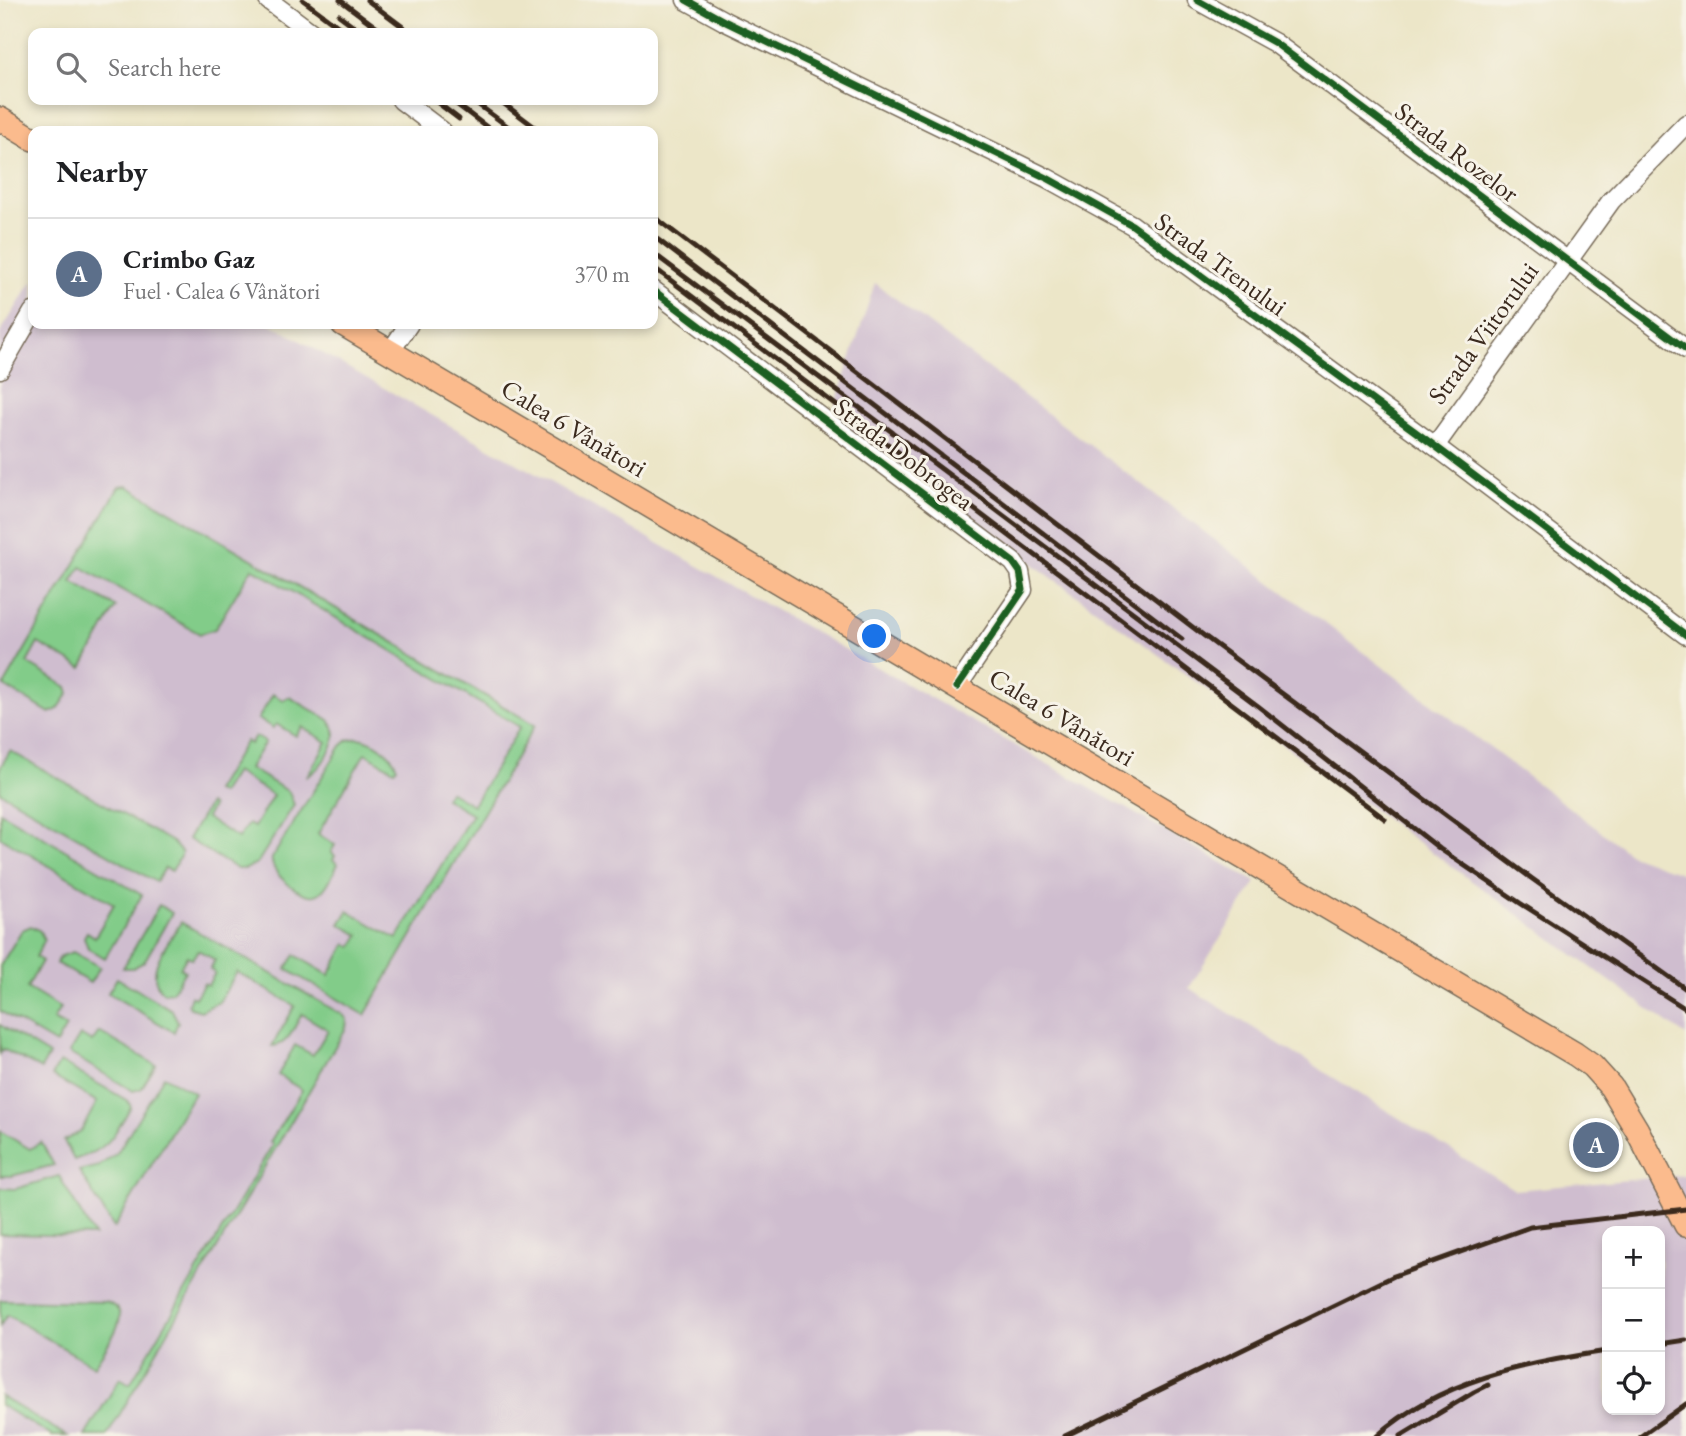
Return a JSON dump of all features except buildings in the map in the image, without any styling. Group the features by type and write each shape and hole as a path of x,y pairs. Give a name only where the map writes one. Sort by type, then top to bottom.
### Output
{"main road":[{"path":"0,119 28,136"},
{"name":"Calea 6 Vânători","path":"351,329 1548,1037 1592,1066 1623,1105 1686,1225"}],"street":[{"path":"268,0 306,28"},
{"name":"Strada Trenului","path":"686,0 1058,184 1132,225 1435,446 1686,635"},
{"name":"Strada Rozelor","path":"1197,0 1275,43 1686,349"},
{"path":"408,105 435,126"},
{"name":"Strada Viitorului","path":"1435,446 1625,184 1686,124"},
{"name":"Strada Dobrogea","path":"658,294 1013,562 1020,572 1023,590 957,687"},
{"path":"0,369 28,321"},
{"path":"390,352 405,329"}],"shaded area":[{"path":"875,283 1633,856 1686,875 1686,1036 831,418"},
{"path":"28,288 28,329 280,329 1256,882 1189,988 1515,1190 1686,1175 1686,1436 0,1436 0,333"}],"green space":[{"path":"127,486 535,725 365,1015 286,969 295,955 329,975 346,944 352,947 359,935 340,924 348,911 397,939 472,814 445,798 449,791 473,805 520,727 252,568 215,629 200,634 81,567 72,582 116,607 82,668 38,643 27,663 67,687 69,693 58,709 50,713 4,686 119,487"},
{"path":"273,694 283,700 289,697 329,720 333,727 335,738 330,751 307,776 327,742 302,727 296,736 276,724 273,728 258,719"},
{"path":"255,736 265,742 249,768 289,792 294,805 258,862 246,869 237,869 188,839 209,804 212,807 206,818 238,838 248,824 254,827 273,795 235,772 221,794 215,791 246,741 250,744"},
{"path":"358,738 381,748 391,756 397,767 394,770 365,753 318,834 335,845 331,852 335,856 333,860 338,864 323,891 315,895 303,893 281,878 272,864 272,858 341,746 348,740"},
{"path":"10,751 172,842 182,853 172,871 165,868 156,882 0,792 0,768"},
{"path":"0,812 142,895 105,958 88,948 84,937 87,932 95,937 114,904 0,837"},
{"path":"159,905 172,913 144,962 133,968 123,968"},
{"path":"181,922 343,1015 347,1019 346,1028 107,1436 85,1436 120,1378 130,1384 273,1144 270,1142 302,1090 278,1075 295,1045 313,1055 328,1030 302,1014 287,1039 272,1046 295,1006 237,972 219,1002 201,1011 190,1008 188,1004 191,996 195,998 204,983 208,985 215,973 210,969 215,960 198,950 192,959 187,956 180,968 185,971 172,992 164,993 157,985 156,967 164,948"},
{"path":"31,926 40,931 44,941 36,957 42,961 27,988 60,1008 53,1020 66,1027 56,1044 0,1011 0,966 22,930"},
{"path":"73,952 100,967 90,983 56,963 61,956"},
{"path":"117,978 172,1010 178,1022 174,1032 108,993"},
{"path":"0,1025 49,1055 41,1069 3,1049 0,1054"},
{"path":"99,1032 156,1065 141,1089 133,1091 69,1053 80,1035 92,1042"},
{"path":"60,1062 128,1101 131,1107 109,1141 96,1151 74,1160 64,1141 81,1131 97,1102 52,1076"},
{"path":"164,1076 194,1093 114,1228 79,1171 99,1166 117,1153"},
{"path":"0,1131 30,1149 41,1142 54,1165 12,1176 0,1176"},
{"path":"59,1176 94,1236 0,1234 0,1188 15,1189"},
{"path":"0,1300 106,1302 117,1309 120,1317 115,1331 94,1366 7,1315 0,1326"},
{"path":"0,1396 67,1436 52,1436 0,1405"}],"railway":[{"path":"303,0 340,28"},
{"path":"340,0 377,28"},
{"path":"367,0 404,28"},
{"path":"339,15 356,28"},
{"path":"441,105 459,119"},
{"path":"458,105 485,126"},
{"path":"479,105 507,126"},
{"path":"506,105 533,126"},
{"path":"658,220 1203,635 1686,989"},
{"path":"658,240 1182,639"},
{"path":"658,257 1258,706 1440,849 1686,1009"},
{"path":"658,271 1385,819"},
{"path":"1065,1436 1394,1276 1530,1227 1686,1209"},
{"path":"1665,1343 1686,1340"},
{"path":"1377,1436 1428,1401 1485,1377 1546,1361 1602,1352"},
{"path":"1401,1436 1488,1385"},
{"path":"1641,1436 1686,1404"}],"cycle path":[{"path":"686,0 1047,178 1132,225 1435,446 1686,635"},
{"path":"1197,0 1275,43 1686,349"},
{"path":"658,294 1013,562 1020,572 1023,590 957,687"}],"place":[{"name":"Crimbo Gaz","path":"1596,1145"}]}
